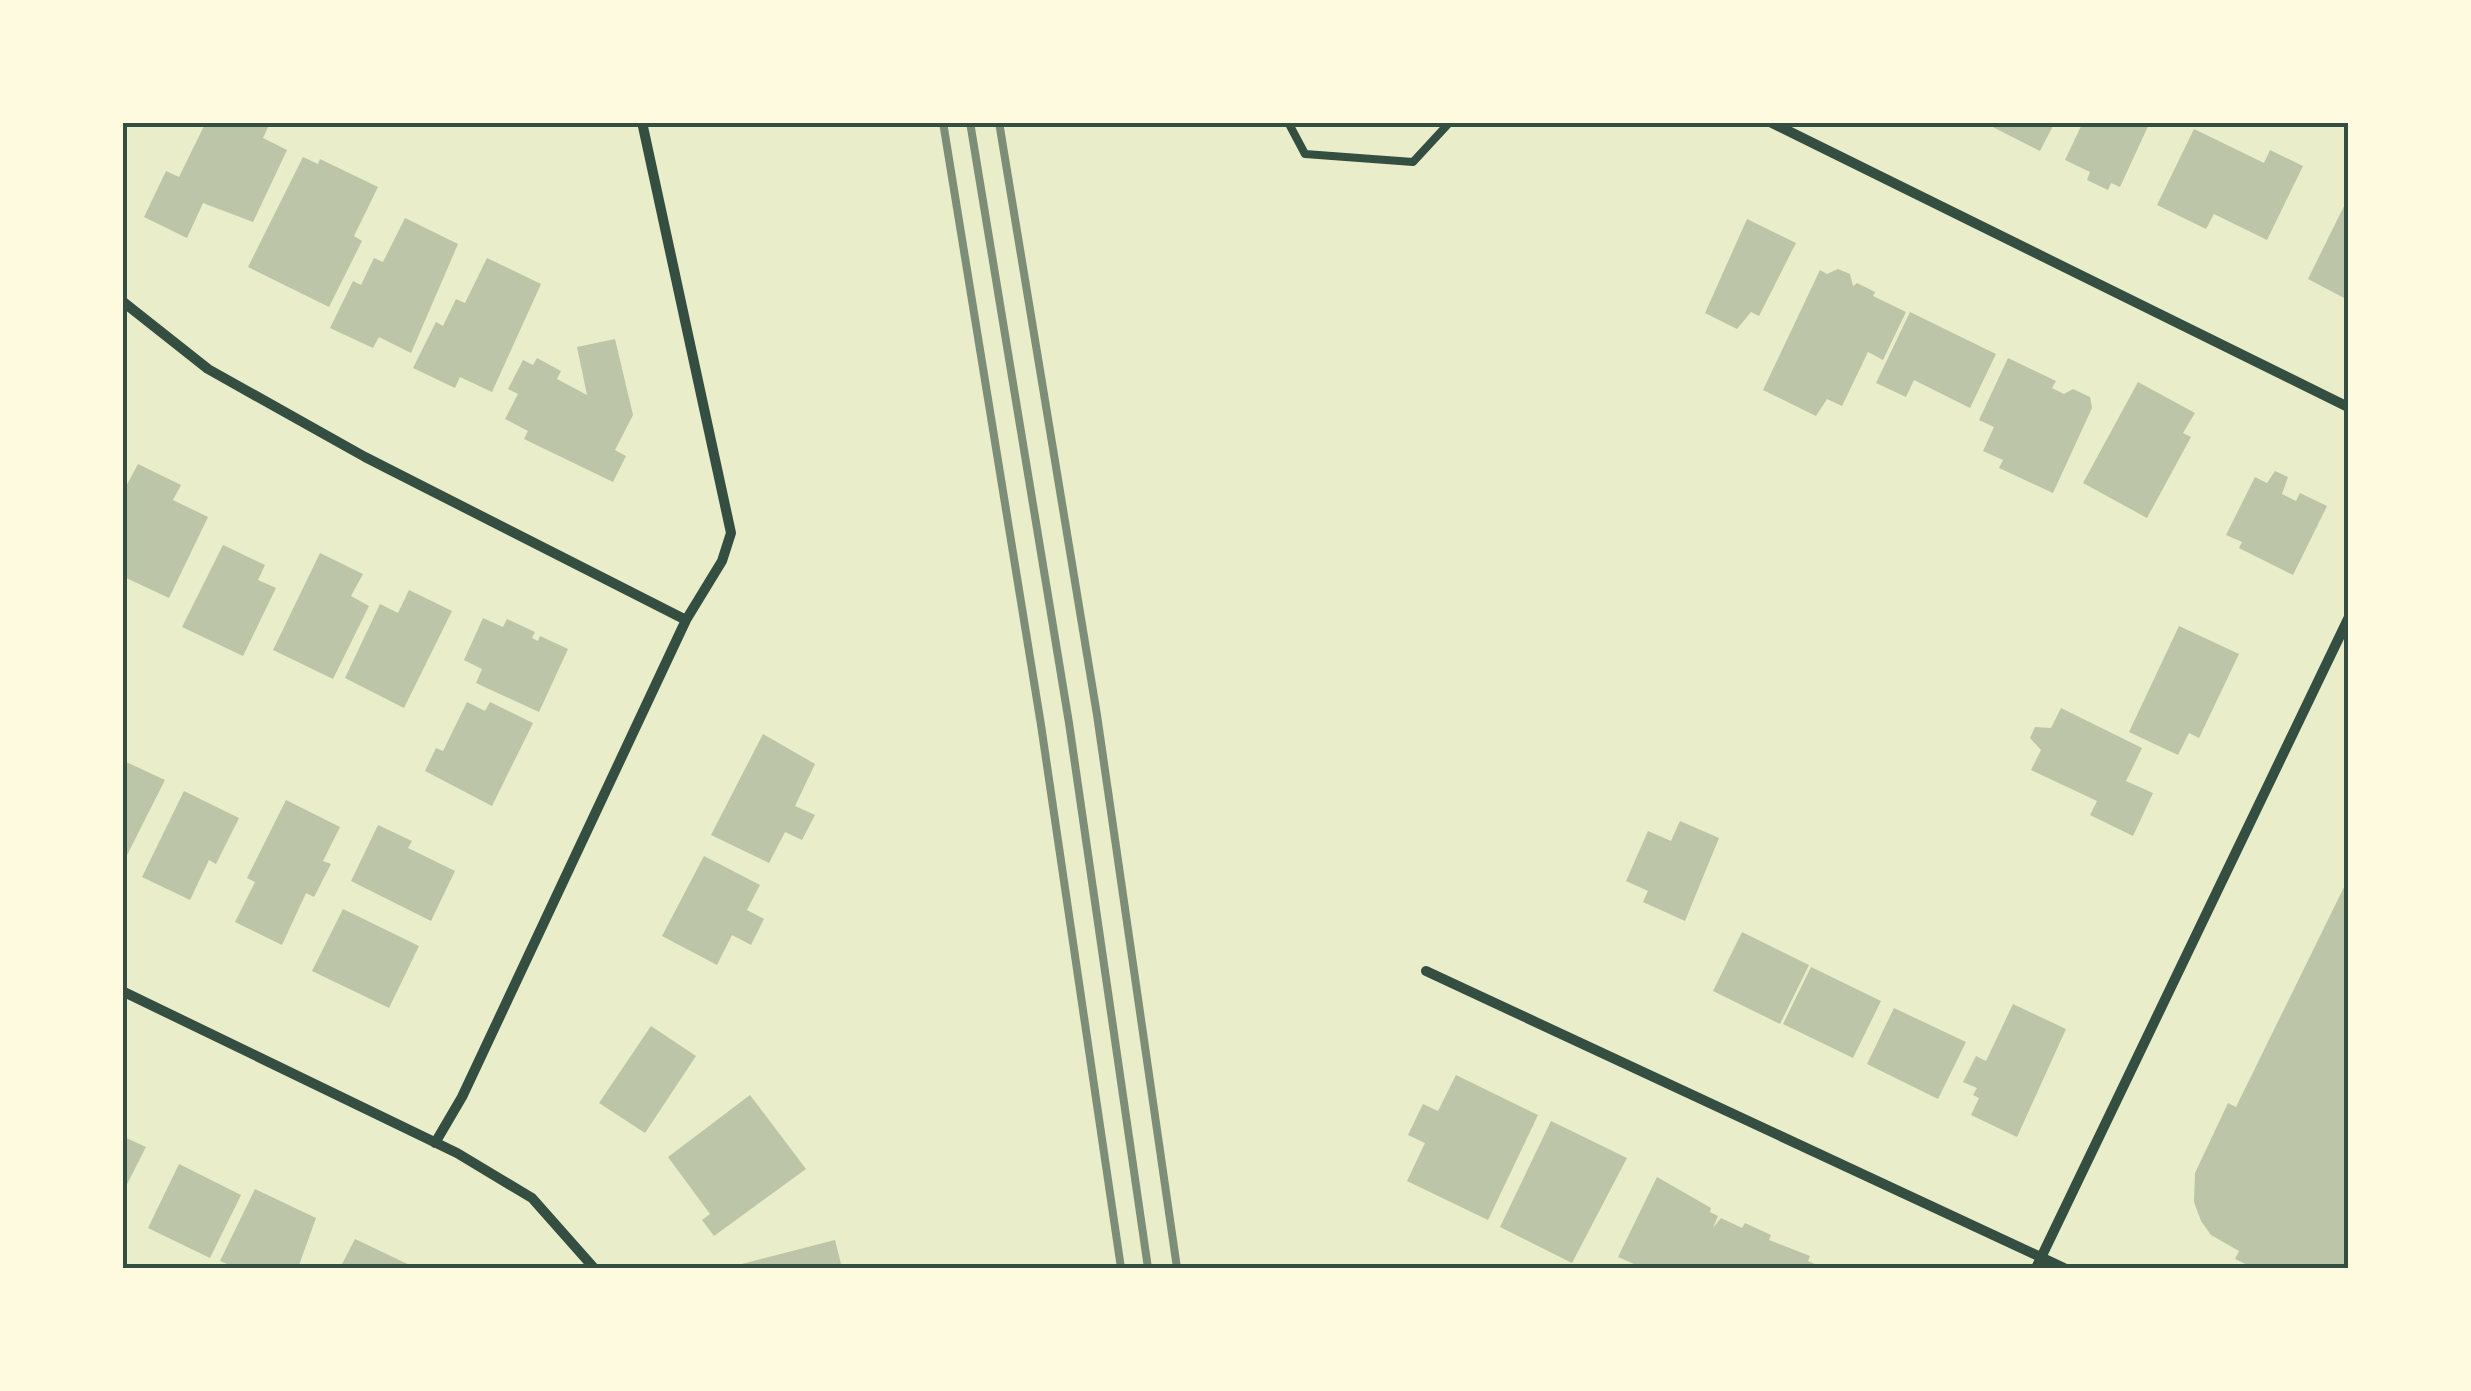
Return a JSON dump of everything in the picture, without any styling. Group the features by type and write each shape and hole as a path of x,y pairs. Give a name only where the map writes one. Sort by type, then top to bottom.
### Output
{"street":[{"path":"435,1142 462,1097 686,620 722,561 731,532 642,122"},
{"path":"1770,122 2348,407"},
{"path":"122,301 208,369 364,457 686,620"},
{"path":"2038,1263 2348,619"},
{"path":"1426,971 2038,1263 2064,1268"},
{"path":"122,991 435,1142 532,1198 594,1268"}],"lane":[{"path":"1288,122 1304,154 1413,162 1450,122"}],"building":[{"path":"206,122 264,122 269,125 263,138 287,150 253,222 203,203 187,238 144,217 166,171 179,177"},
{"path":"1983,122 2055,122 2040,151"},
{"path":"2083,122 2150,122 2120,187 2111,183 2108,190 2087,180 2090,172 2065,160"},
{"path":"2194,129 2264,163 2270,150 2303,166 2267,240 2214,214 2206,229 2157,205"},
{"path":"303,157 318,164 320,159 378,187 354,236 362,241 329,307 248,267"},
{"path":"2348,198 2348,300 2308,279"},
{"path":"405,218 458,244 411,353 379,337 373,348 330,328 353,281 361,285 374,258 383,262"},
{"path":"1747,219 1796,243 1759,316 1751,312 1737,329 1705,313"},
{"path":"487,258 541,284 492,392 460,377 455,388 413,368 436,322 443,326 456,299 465,303"},
{"path":"1838,269 1850,274 1853,286 1857,283 1875,292 1873,296 1906,312 1883,360 1868,352 1842,406 1827,399 1816,416 1763,390 1820,270 1827,274"},
{"path":"1910,312 1996,354 1970,408 1914,380 1906,397 1876,383"},
{"path":"615,339 633,415 615,450 626,456 613,482 524,439 528,431 505,419 518,394 508,389 523,360 533,365 537,358 561,371 557,379 587,395 577,347"},
{"path":"2008,358 2056,381 2052,388 2064,394 2073,389 2090,397 2092,408 2053,493 1999,468 2003,460 1983,451 1994,427 1979,420"},
{"path":"2138,382 2195,413 2183,433 2191,437 2147,518 2083,483"},
{"path":"138,464 181,485 173,500 208,517 169,598 122,576 122,494"},
{"path":"2275,471 2288,477 2282,494 2296,501 2300,493 2327,506 2293,575 2239,548 2242,542 2226,535 2255,477 2267,483"},
{"path":"223,545 265,565 258,580 276,588 243,656 182,627"},
{"path":"320,553 363,574 351,596 369,606 333,679 273,650"},
{"path":"409,590 452,611 404,708 345,678 380,604 398,613"},
{"path":"483,618 503,627 507,619 535,632 532,638 538,641 540,636 568,649 539,712 476,683 482,669 464,660"},
{"path":"2179,626 2239,654 2199,738 2189,733 2178,755 2129,732"},
{"path":"467,702 485,711 490,702 533,723 492,806 425,771 436,748 443,751"},
{"path":"2061,708 2142,748 2126,781 2153,793 2133,836 2090,815 2097,801 2031,770 2041,750 2030,738 2035,727 2051,728"},
{"path":"763,734 815,764 795,806 815,815 802,840 785,832 769,863 711,835"},
{"path":"122,760 165,780 122,865"},
{"path":"184,791 239,818 216,864 209,860 190,900 142,877"},
{"path":"286,800 340,827 323,861 331,864 314,897 306,893 282,945 235,922 255,882 247,878"},
{"path":"1680,821 1719,838 1685,921 1643,902 1648,891 1626,881 1648,831 1671,841"},
{"path":"378,825 412,841 408,848 455,871 431,921 351,881"},
{"path":"704,856 760,885 747,910 764,919 751,945 732,935 717,965 662,936"},
{"path":"2348,879 2348,1268 2254,1268 2235,1259 2239,1251 2211,1235 2201,1221 2194,1202 2195,1173 2228,1103 2236,1107"},
{"path":"343,909 419,946 389,1008 312,971"},
{"path":"1742,932 1809,965 1780,1024 1713,991"},
{"path":"1811,967 1881,1001 1853,1058 1783,1024"},
{"path":"2013,1004 2066,1029 2017,1137 1971,1115 1979,1098 1973,1095 1977,1088 1963,1082 1976,1056 1986,1061"},
{"path":"1894,1008 1966,1042 1938,1099 1867,1064"},
{"path":"651,1026 696,1056 645,1133 599,1103"},
{"path":"1456,1075 1538,1115 1488,1220 1407,1181 1425,1143 1408,1135 1423,1104 1438,1111"},
{"path":"750,1095 806,1169 714,1236 702,1220 710,1214 668,1157"},
{"path":"1551,1121 1627,1158 1572,1263 1500,1227"},
{"path":"122,1136 146,1147 122,1194"},
{"path":"179,1164 241,1195 210,1258 148,1228"},
{"path":"1657,1177 1711,1208 1710,1212 1718,1216 1713,1228 1721,1218 1742,1228 1745,1223 1771,1235 1769,1240 1810,1256 1808,1261 1824,1268 1643,1268 1618,1257"},
{"path":"255,1189 316,1218 298,1268 236,1268 220,1261"},
{"path":"355,1239 416,1268 340,1268"},
{"path":"835,1240 842,1268 730,1268 730,1267"}],"railway":[{"path":"943,122 1041,725 1121,1268"},
{"path":"970,122 1069,723 1148,1268"},
{"path":"999,122 1097,715 1177,1268"}]}
